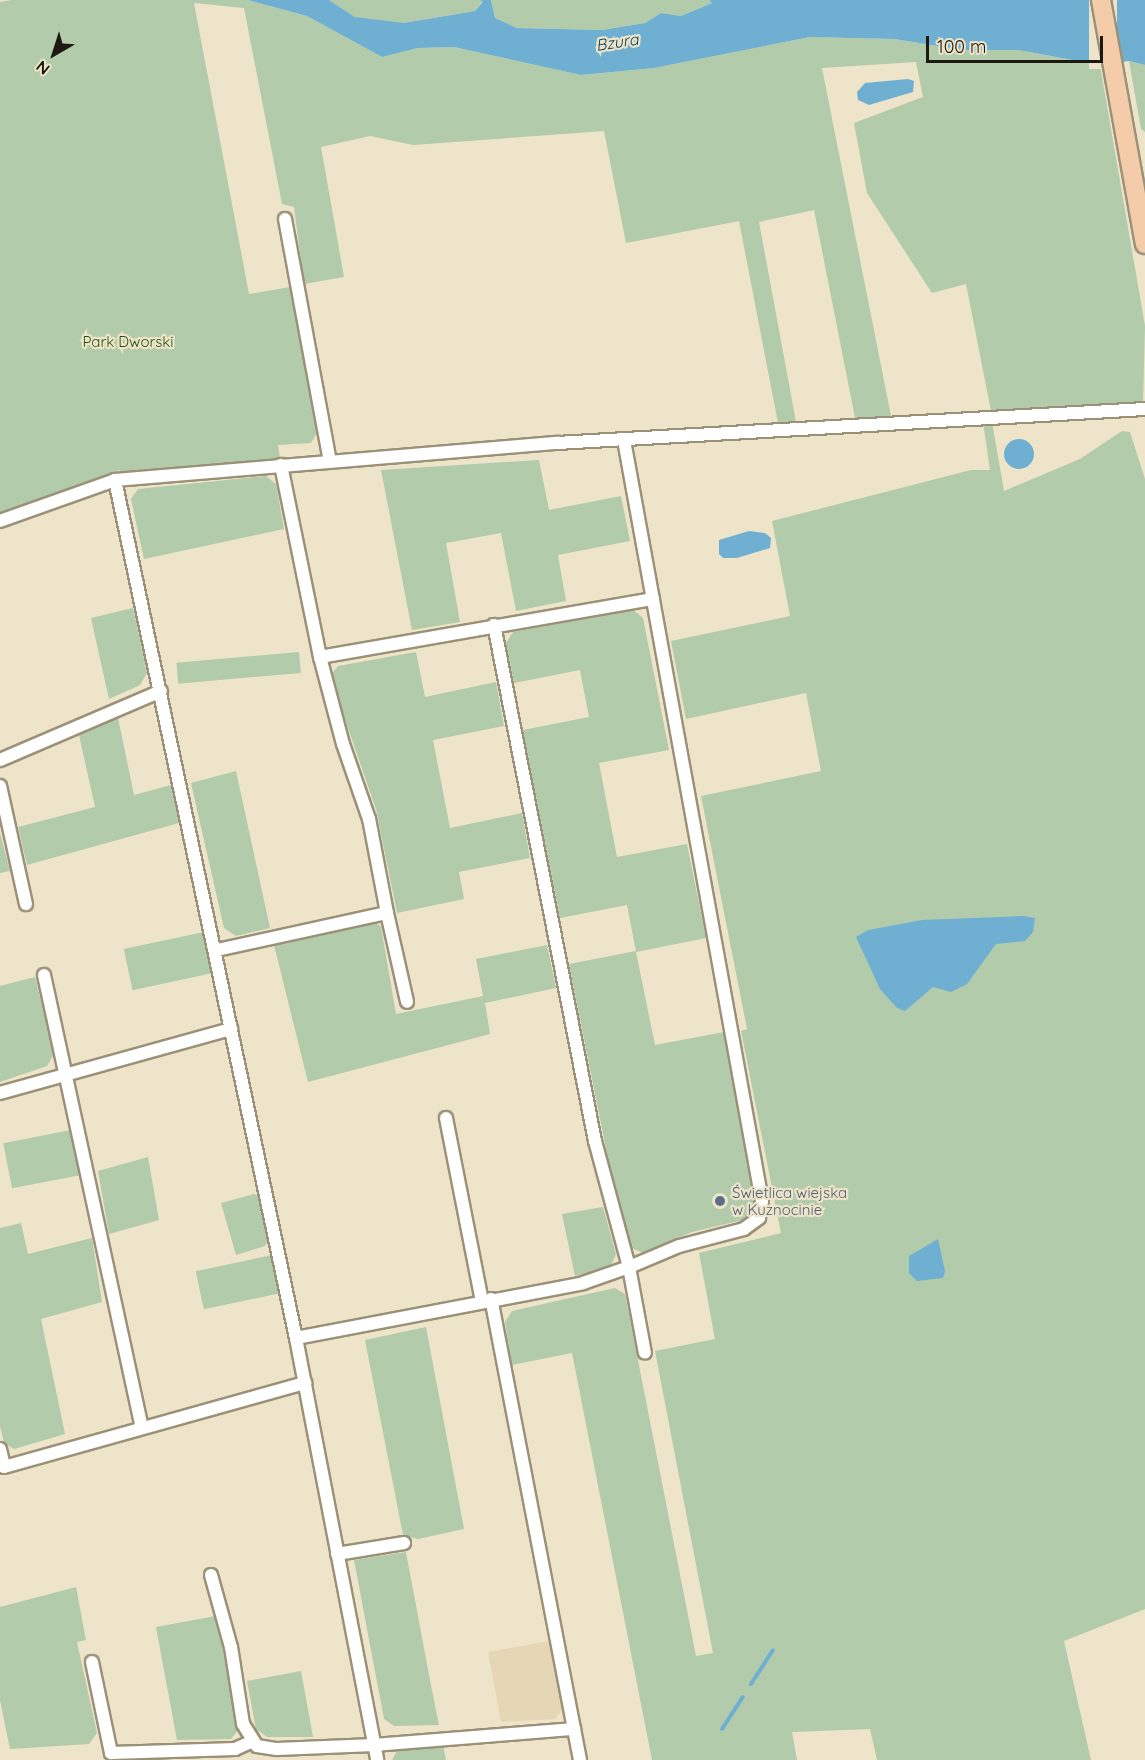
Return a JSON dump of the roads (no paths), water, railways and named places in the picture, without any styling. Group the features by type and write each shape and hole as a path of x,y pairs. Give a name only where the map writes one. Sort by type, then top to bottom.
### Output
{"main road":[{"path":"1101,0 1145,244"}],"street":[{"path":"285,219 330,461"},
{"path":"0,521 115,480 330,461 624,440 1145,409"},
{"path":"296,1338 583,1283 679,1246 753,1225 759,1218 762,1201 624,440"},
{"path":"281,465 320,657 369,819 407,1002"},
{"path":"115,480 217,950 231,1029 305,1383 377,1760"},
{"path":"320,657 653,599"},
{"path":"494,625 595,1141 628,1267 645,1353"},
{"path":"0,760 161,692"},
{"path":"0,786 26,904"},
{"path":"217,950 387,913"},
{"path":"44,975 142,1428"},
{"path":"0,1094 66,1072 231,1029"},
{"path":"446,1118 486,1300 580,1760"},
{"path":"0,1449 2,1467 305,1383"},
{"path":"337,1554 404,1543"},
{"path":"211,1575 231,1647 243,1724 257,1746 277,1749 374,1745 574,1729"},
{"path":"92,1662 111,1753 235,1749 253,1741"}],"water":[{"name":"Bzura","path":"248,0 329,0 355,17 403,23 475,11 483,2 480,0 491,0 495,18 517,28 602,30 645,23 661,13 681,16 712,3 709,0 1145,0 1145,65 1129,61 1100,65 1018,50 963,50 894,39 810,37 654,68 581,75 454,47 418,48 382,57 307,16"},
{"path":"908,79 914,81 913,92 869,105 858,100 857,92 865,83"},
{"path":"1019,439 1030,443 1034,454 1030,465 1019,469 1008,465 1004,454 1008,443"},
{"path":"749,531 765,533 771,538 770,548 737,558 723,558 719,554 719,540"},
{"path":"1023,916 1035,918 1033,932 1025,941 996,944 967,984 951,992 933,987 905,1011 897,1008 880,989 856,937 868,930 922,920"},
{"path":"938,1239 945,1271 943,1278 917,1281 909,1273 909,1256"}],"waterway":[{"path":"751,1684 773,1650"},
{"path":"722,1729 743,1697"}],"place":[{"name":"Świetlica wiejska w Kuznocinie","path":"720,1201"}],"park label":[{"name":"Park Dworski","path":"128,342"}]}
